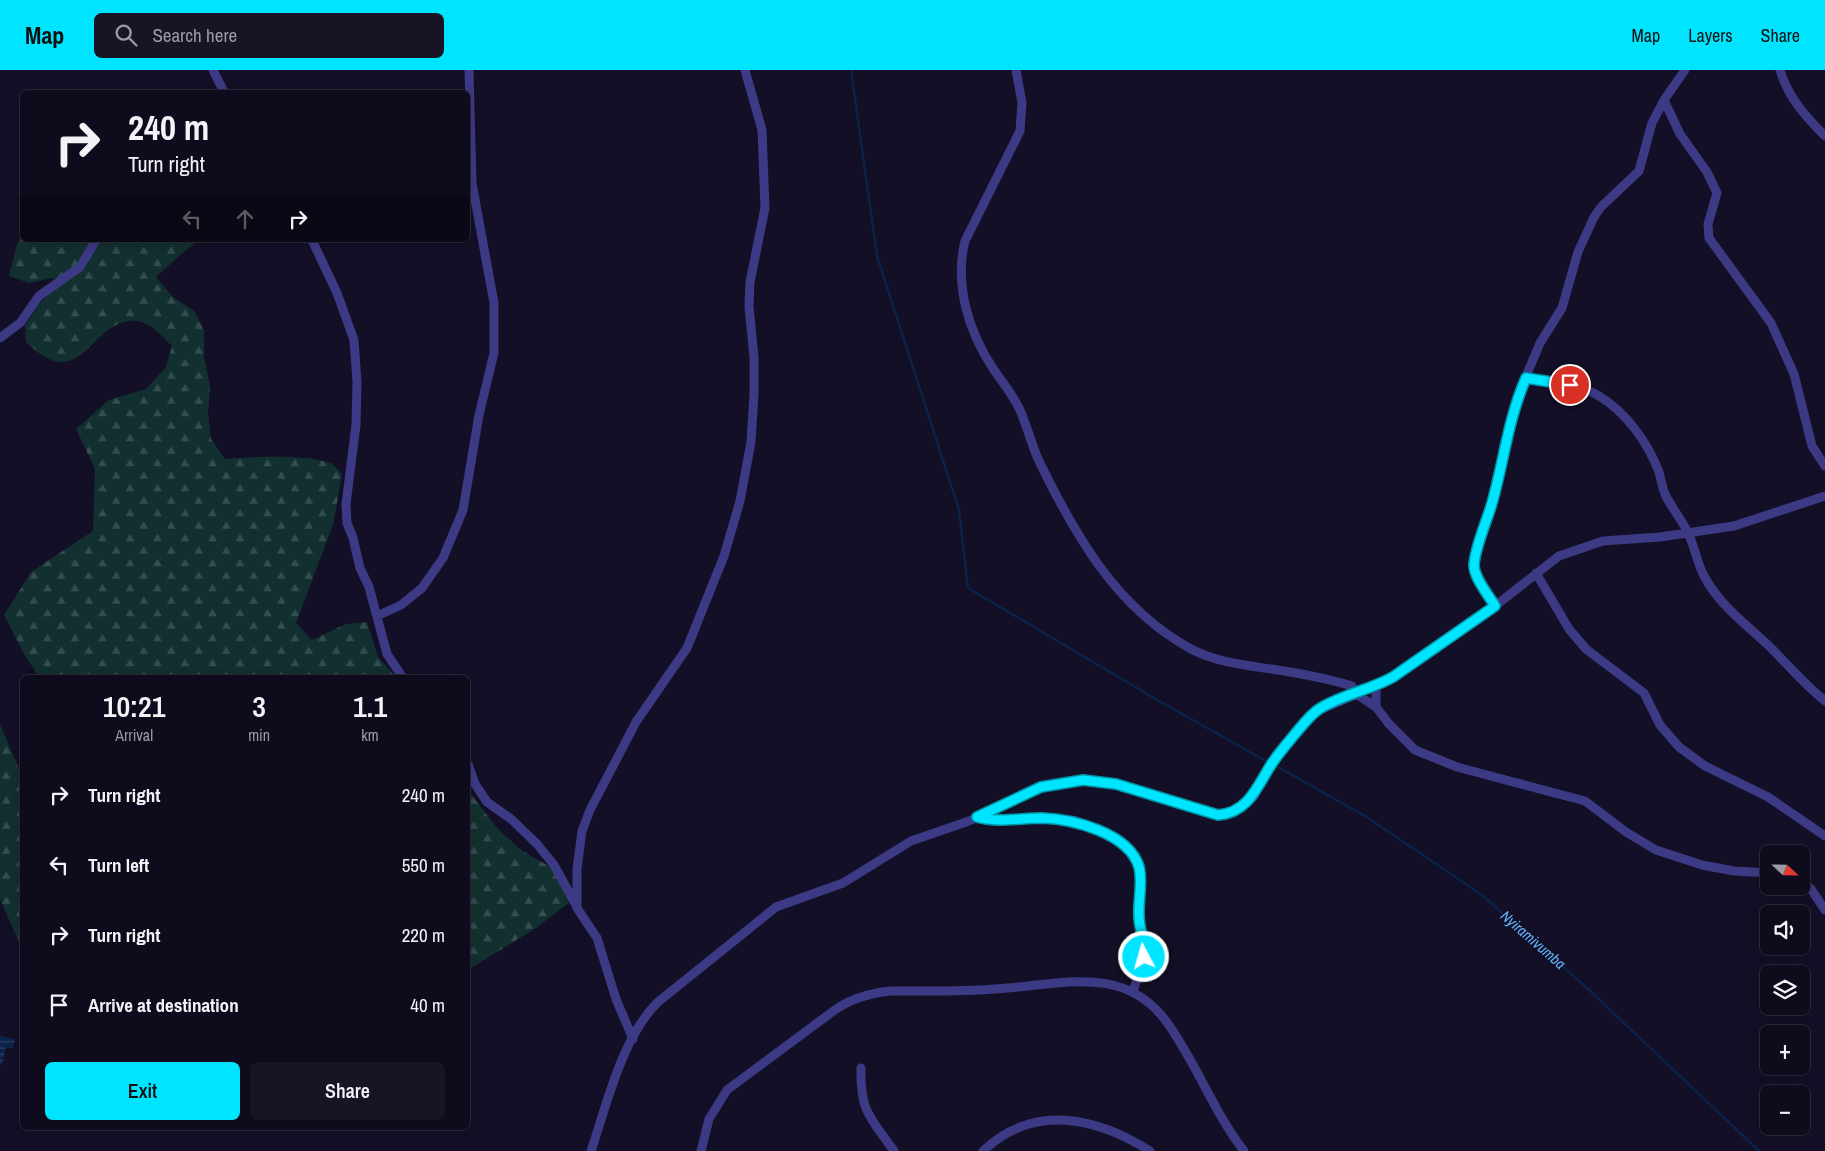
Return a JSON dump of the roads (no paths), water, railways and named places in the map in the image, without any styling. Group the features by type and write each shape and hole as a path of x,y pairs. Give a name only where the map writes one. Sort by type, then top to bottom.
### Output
{"street":[{"path":"213,70 223,90"},
{"path":"469,70 470,90"},
{"path":"577,908 577,869 582,831 587,817 632,729 679,661 694,635 724,556 741,493 750,442 754,394 754,357 749,307 750,282 765,208 762,130 746,70"},
{"path":"1016,70 1022,103 1020,131 965,241 961,258 962,291 974,330 993,369 1020,409 1039,459 1064,512 1112,584 1145,617 1172,637 1212,659 1352,686 1356,694 1376,707 1407,744 1423,754 1457,767 1586,801 1641,843 1673,856 1718,868 1760,872"},
{"path":"1495,606 1475,573 1475,560 1493,502 1509,426 1526,378 1540,342 1562,308 1578,252 1586,234 1601,206 1639,171 1652,123 1664,100 1685,70"},
{"path":"1780,70 1785,86 1795,103 1825,136"},
{"path":"1664,100 1680,134 1707,172 1717,193 1708,224 1709,238 1772,323 1794,374 1812,446 1825,466"},
{"path":"377,616 401,605 422,588 443,558 463,510 479,415 494,353 494,303 472,183 470,108"},
{"path":"0,338 20,323 39,296 80,267 95,242"},
{"path":"313,242 337,293 354,340 358,382 356,426 346,513 360,568 369,587 387,654 401,675"},
{"path":"1526,378 1570,385 1598,395 1625,417 1637,432 1650,454 1666,495 1678,512 1688,533 1704,575 1722,602 1746,627 1780,656 1810,689 1825,701"},
{"path":"591,1151 633,1039 644,1017 658,1002 776,907 843,883 922,836 977,817 1041,787 1083,780 1116,784 1218,815 1229,813 1246,804 1254,796 1274,761 1309,718 1329,704 1376,686 1405,669 1495,606 1559,556 1594,543 1734,526 1825,496"},
{"path":"1536,573 1569,629 1586,649 1644,693 1660,726 1685,752 1705,766 1768,797 1825,836"},
{"path":"1376,686 1376,707"},
{"path":"470,770 475,784 487,802 511,819 537,844 554,865 577,908 597,938 616,999 633,1039"},
{"path":"977,817 987,820 1044,818 1082,825 1113,838 1133,853 1140,872 1139,916 1144,947 1142,966 1133,991"},
{"path":"1810,888 1825,910"},
{"path":"701,1151 709,1119 727,1090 840,1006 862,996 891,991 996,989 1067,981 1090,982 1133,991 1149,1002 1165,1020 1185,1049 1228,1130 1244,1151"},
{"path":"861,1068 861,1094 865,1110 894,1151"},
{"path":"983,1151 1014,1130 1044,1120 1062,1119 1076,1120 1095,1125 1150,1151"}],"water":[{"path":"0,1036 15,1039 13,1048 6,1047 2,1065 0,1064"}],"waterway":[{"path":"851,70 877,256 959,510 968,588 1159,701 1266,761"},
{"name":"Nyiramivumba","path":"1278,767 1365,816 1482,895 1586,987 1759,1151"}]}
